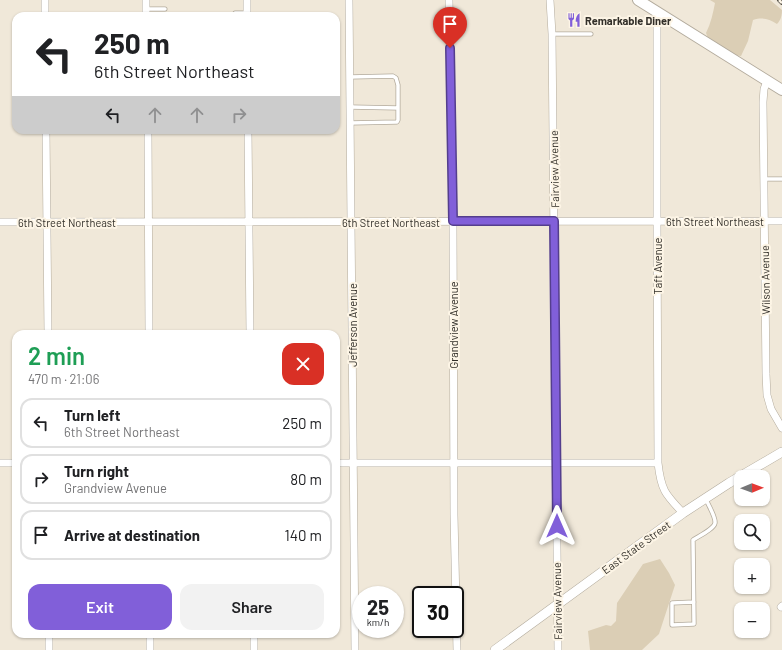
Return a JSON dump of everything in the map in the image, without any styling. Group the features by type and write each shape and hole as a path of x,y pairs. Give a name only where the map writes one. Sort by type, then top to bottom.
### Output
{"main road":[{"path":"638,0 782,90"}],"street":[{"path":"45,0 45,12"},
{"path":"146,0 146,12"},
{"path":"247,0 247,12"},
{"name":"Jefferson Avenue","path":"349,0 355,650"},
{"name":"Grandview Avenue","path":"449,0 453,221 454,515 457,650"},
{"name":"Fairview Avenue","path":"550,0 552,34 558,650"},
{"name":"Taft Avenue","path":"657,12 658,463 664,491 683,513"},
{"name":"Wilson Avenue","path":"767,81 764,89 763,102 766,389 771,409 782,428"},
{"path":"46,134 48,330"},
{"path":"148,134 149,330"},
{"path":"248,134 250,330"},
{"name":"6th Street Northeast","path":"0,222 782,221"},
{"name":"East State Street","path":"494,650 683,513 748,471 782,452"},
{"path":"0,463 12,463"},
{"path":"340,463 658,463"},
{"path":"49,638 49,650"},
{"path":"150,638 150,650"},
{"path":"254,638 254,650"}],"lane":[{"path":"146,12 165,9"},
{"path":"552,34 591,34"},
{"path":"350,78 393,76 396,78 398,85 397,122 350,122"},
{"path":"350,107 398,108"},
{"path":"764,179 782,179"},
{"path":"694,602 672,603 672,625 694,624 694,602 693,540 712,528 715,523 714,517 705,498"}],"shaded area":[{"path":"710,0 770,0 782,10 781,16 777,24 766,19 753,20 748,41 741,56 733,55 708,38 706,33 711,22 715,3"},
{"path":"660,559 675,585 659,634 642,650 590,650 588,631 606,625 611,626 616,621 617,603 643,564"}],"railway":[{"path":"779,0 782,3"}],"place":[{"name":"Remarkable Diner","path":"574,20"}],"route":[{"path":"450,48 453,221 554,221 557,526"}]}
